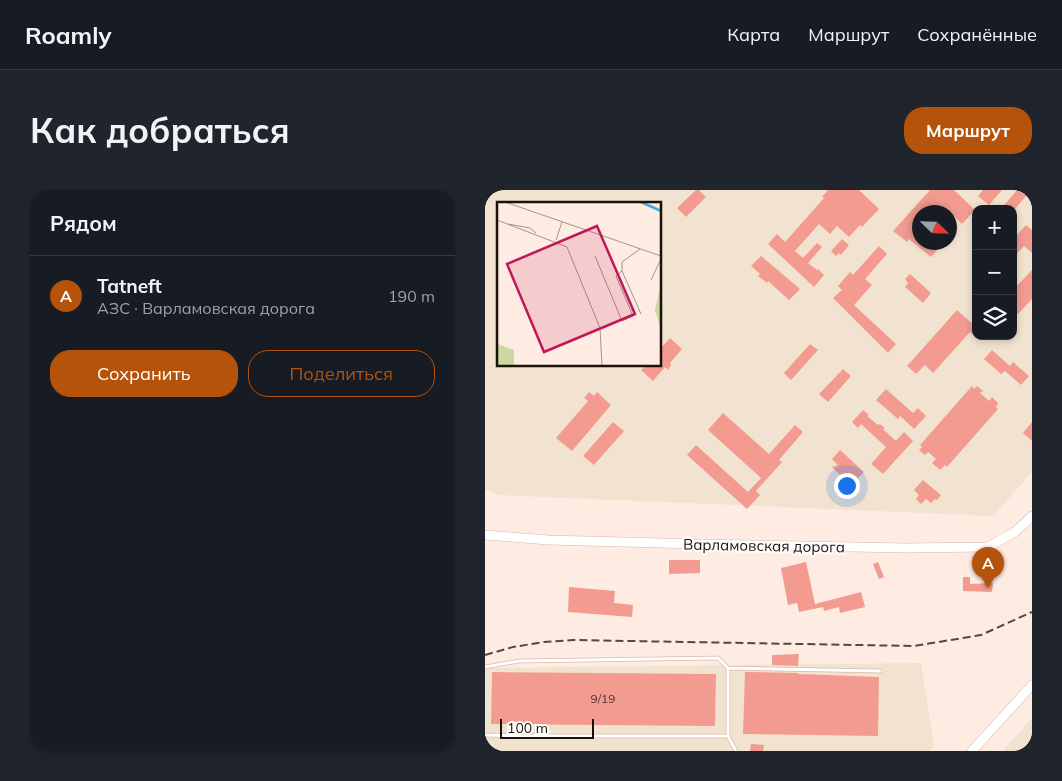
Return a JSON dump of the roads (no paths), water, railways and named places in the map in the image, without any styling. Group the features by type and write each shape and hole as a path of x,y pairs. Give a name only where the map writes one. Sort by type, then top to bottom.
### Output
{"street":[{"name":"Варламовская дорога","path":"485,536 548,540 699,544 905,548 988,547 1015,532 1032,516"},
{"path":"972,751 1032,685"}],"lane":[{"path":"485,666 519,661 718,658 728,668 879,671"},
{"path":"728,668 728,736 736,751"},
{"path":"485,735 728,736"}],"railway":[{"path":"485,655 513,647 573,640 914,646 981,635 1032,612"}],"place":[{"name":"Tatneft","path":"988,588"}]}
